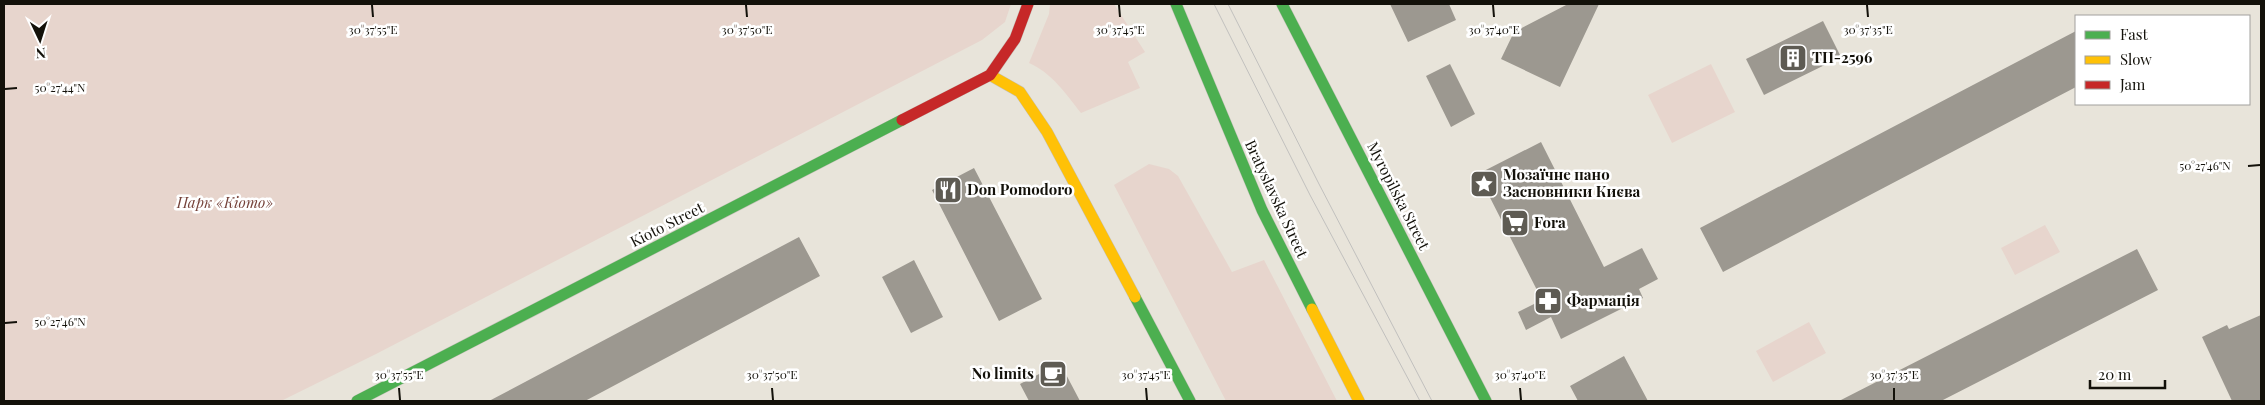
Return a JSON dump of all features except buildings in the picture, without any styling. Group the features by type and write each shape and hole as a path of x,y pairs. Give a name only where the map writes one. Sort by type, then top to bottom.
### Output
{"street":[{"path":"1028,4 1015,40 990,75 1020,92 1047,132 1190,401"},
{"name":"Bratyslavska Street","path":"1176,4 1262,210 1359,401"},
{"name":"Myropilska Street","path":"1282,4 1486,401"},
{"name":"Kioto Street","path":"357,401 990,75"}],"green space":[{"name":"Парк «Кіото»","path":"4,4 1011,4 1005,22 982,40 376,354 281,401 4,401"},
{"path":"1050,4 1114,4 1145,52 1128,62 1140,88 1081,113 1052,78 1029,63 1049,14"},
{"path":"1711,64 1735,112 1672,143 1648,95"},
{"path":"1149,164 1169,169 1178,176 1232,272 1264,260 1337,401 1226,401 1114,185"},
{"path":"2045,225 2060,252 2015,275 2001,248"},
{"path":"1809,322 1826,353 1773,382 1756,351"}],"tram line":[{"path":"1214,4 1310,195 1420,401"},
{"path":"1228,4 1432,401"}],"traffic: fast":[{"path":"1176,4 1262,210 1312,309"},
{"path":"1282,4 1486,401"},
{"path":"357,401 902,120"},
{"path":"1135,297 1190,401"}],"traffic: slow":[{"path":"990,75 1020,92 1047,132 1135,297"},
{"path":"1312,309 1359,401"}],"traffic: jam":[{"path":"902,120 990,75 1015,39 1028,4"}],"place":[{"name":"ТП-2596","path":"1793,58"},
{"name":"Мозаїчне пано Засновники Києва","path":"1484,184"},
{"name":"Don Pomodoro","path":"948,190"},
{"name":"Fora","path":"1515,223"},
{"name":"Фармація","path":"1548,301"},
{"name":"No limits","path":"1053,374"}]}
